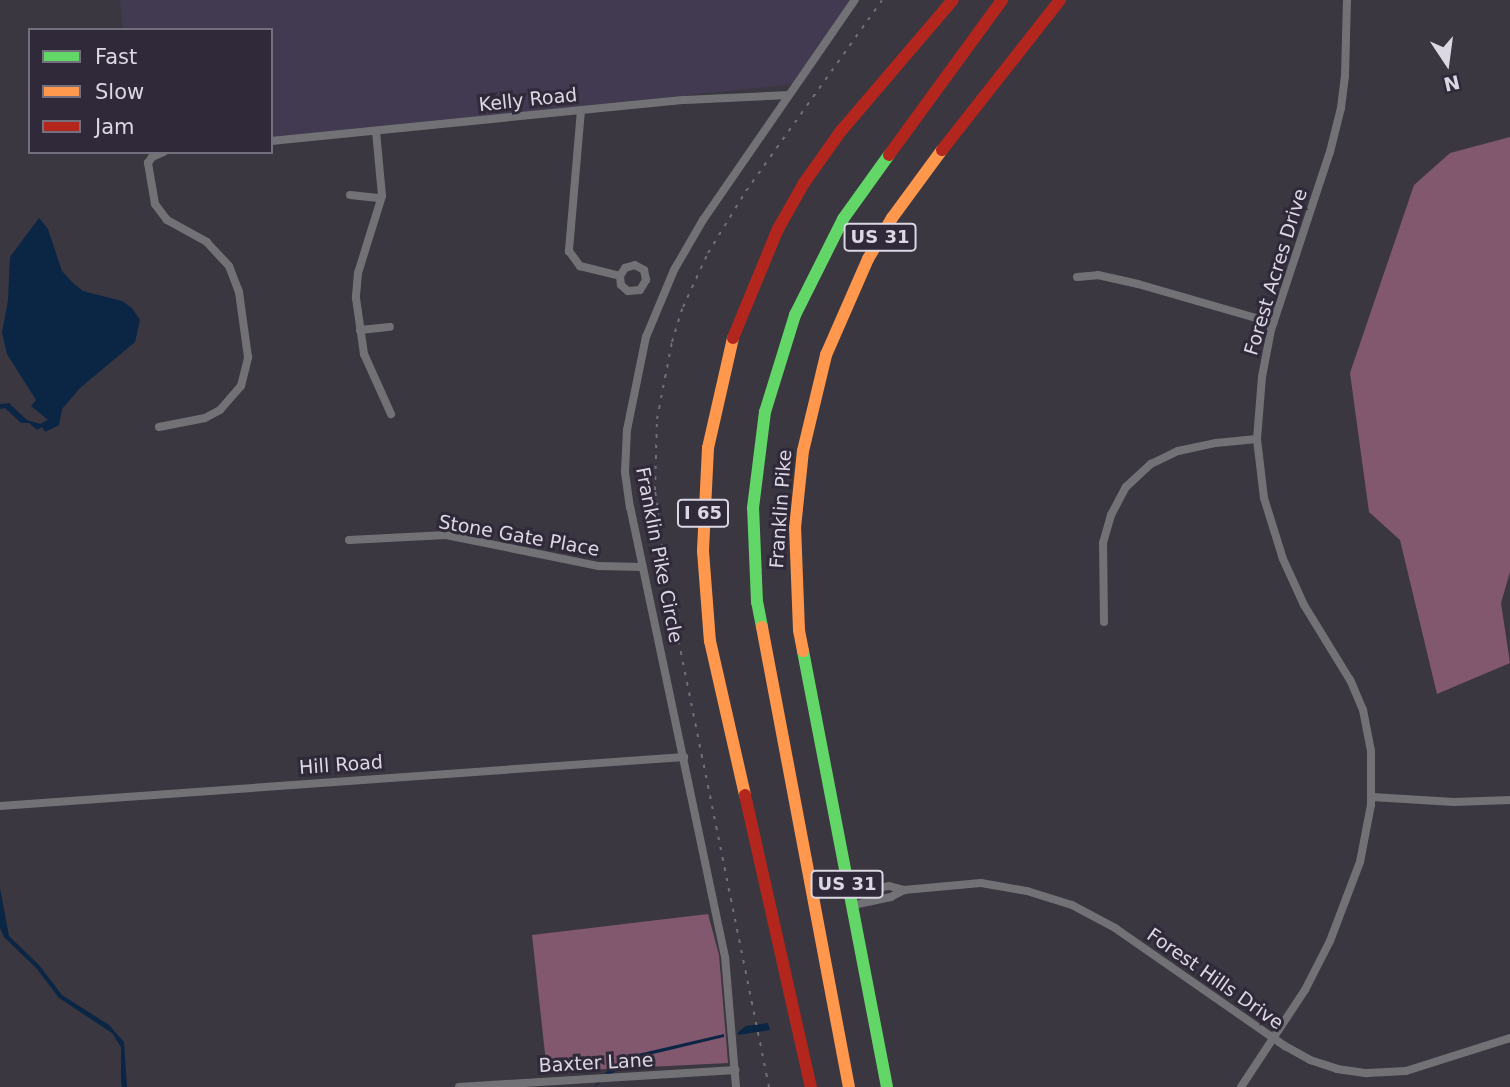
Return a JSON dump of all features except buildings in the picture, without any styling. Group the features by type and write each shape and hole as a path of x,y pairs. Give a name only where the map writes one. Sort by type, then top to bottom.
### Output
{"main road":[{"name":"I 65","path":"811,1087 713,654 703,551 706,461 729,347 751,287 778,229 804,183 841,131 951,0"},
{"name":"I 65","path":"849,1087 757,602 753,508 765,412 794,315 843,219 1002,0"},
{"name":"Franklin Pike","path":"887,1087 806,677 796,597 797,499 812,405 838,322 881,236 936,157 1059,0"}],"street":[{"name":"Franklin Pike Circle","path":"736,1087 726,957 642,567 625,464 631,401 646,337 662,296 691,240 855,0"},
{"name":"Forest Acres Drive","path":"1241,1087 1308,984 1341,916 1360,862 1372,797 1371,751 1363,710 1350,680 1304,605 1285,565 1266,509 1257,439 1263,366 1273,323 1339,119 1345,76 1347,0"},
{"name":"Kelly Road","path":"273,141 581,110 764,94 789,95"},
{"path":"581,110 569,251 576,263 585,268 620,276"},
{"path":"376,131 381,198 357,280 360,330 367,363 391,414"},
{"path":"159,154 152,157 148,163 150,186 158,210 167,220 215,249 233,274 239,292 248,357 241,386 220,410 205,418 159,427"},
{"path":"349,195 381,198"},
{"path":"1077,277 1098,275 1138,284 1273,323"},
{"path":"360,330 390,327"},
{"path":"1104,622 1103,543 1111,515 1126,487 1151,464 1178,452 1216,443 1257,439"},
{"name":"Stone Gate Place","path":"349,540 446,535 599,566 642,567"},
{"name":"Hill Road","path":"0,806 684,757"},
{"path":"1372,797 1464,803 1510,800"},
{"name":"Forest Hills Drive","path":"849,892 889,886 904,890 981,883 1027,891 1072,905 1115,928 1299,1055 1324,1065 1374,1073 1413,1069 1510,1038"},
{"name":"Forest Hills Drive","path":"852,905 891,897 904,890"},
{"name":"Baxter Lane","path":"459,1087 735,1070"}],"shaded area":[{"path":"120,0 859,0 804,83 273,138 273,28 123,28"},
{"path":"1510,137 1510,572 1501,603 1510,663 1437,694 1400,540 1369,512 1350,373 1414,185 1450,153"},
{"path":"708,914 719,955 728,1063 547,1072 532,935"}],"water":[{"path":"39,218 48,229 62,271 73,283 83,291 122,301 132,308 140,320 135,342 80,388 62,409 59,425 45,432 42,427 37,430 29,423 21,423 5,408 0,409 0,404 9,403 27,420 40,424 48,420 31,406 36,400 7,354 2,333 8,300 10,257"},
{"path":"0,888 9,936 39,965 62,995 109,1025 124,1042 127,1087 122,1087 121,1081 121,1047 112,1033 59,998 37,969 4,937 0,928"},
{"path":"768,1023 770,1030 738,1035 746,1026"},
{"path":"724,1034 724,1037 632,1059 594,1087 608,1070 638,1054"}],"railway":[{"path":"769,1087 666,579 655,490 657,419 672,342 683,307 708,253 746,191 882,0"}],"traffic: fast":[{"path":"762,627 757,602 753,508 765,412 795,315 843,219 889,155"},
{"path":"803,651 887,1087"}],"traffic: slow":[{"path":"803,651 799,630 795,528 803,451 826,355 868,259 892,218 942,150"},
{"path":"733,338 708,448 703,551 710,641 745,795"},
{"path":"762,627 849,1087"}],"traffic: jam":[{"path":"733,338 778,229 804,183 841,131 953,0"},
{"path":"889,155 1002,0"},
{"path":"942,150 1060,0"},
{"path":"745,795 811,1087"}]}
